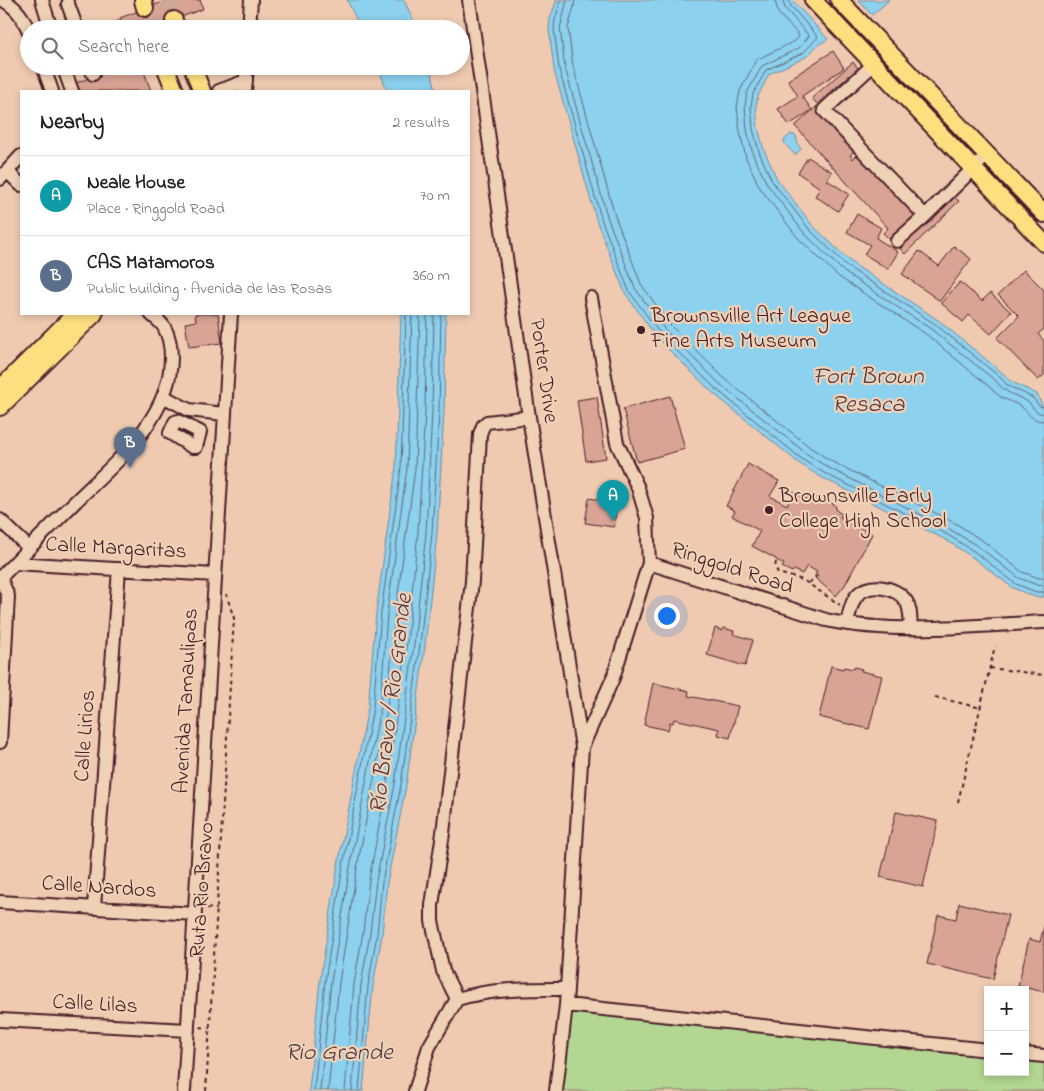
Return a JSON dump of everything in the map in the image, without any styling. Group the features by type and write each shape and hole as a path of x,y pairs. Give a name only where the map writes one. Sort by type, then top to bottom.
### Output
{"main road":[{"path":"813,0 1044,243"},
{"path":"839,0 1044,214"},
{"path":"169,75 175,90"},
{"path":"196,75 202,90"},
{"path":"0,408 54,344 74,315"},
{"path":"0,389 93,315"}],"street":[{"path":"3,0 14,6 24,20"},
{"path":"42,0 48,20"},
{"path":"250,20 251,0"},
{"name":"Porter Drive","path":"469,0 529,418 582,747"},
{"path":"71,1 75,20"},
{"path":"874,64 824,110 925,216"},
{"path":"46,75 52,90"},
{"path":"67,75 72,90"},
{"path":"224,90 240,87 244,75"},
{"path":"897,241 987,155"},
{"path":"20,157 4,175 20,184"},
{"name":"Ringgold Road","path":"590,298 616,443 638,488 647,518 649,563 826,620 847,624 878,628 911,628 1044,622"},
{"path":"0,742 8,596 0,578 109,469 152,418 163,396 170,372 171,349 163,326 152,315"},
{"name":"Avenida Tamaulipas","path":"184,1091 231,315"},
{"path":"163,396 190,410 224,414"},
{"path":"185,424 190,410"},
{"path":"457,999 443,972 432,922 432,905 443,833 472,581 480,434 487,422 529,418"},
{"name":"Calle Margaritas","path":"0,520 29,548"},
{"name":"Calle Margaritas","path":"15,563 215,575"},
{"path":"556,1091 566,1005 582,747 613,678 649,563"},
{"name":"Calle Lirios","path":"94,907 119,569"},
{"path":"847,624 856,596 865,589 892,589 900,594 907,603 911,628"},
{"name":"Calle Nardos","path":"0,902 195,914"},
{"path":"415,1091 429,1047 457,999 477,993 510,989 567,989"},
{"path":"566,1005 984,1050"},
{"name":"Calle Lilas","path":"0,1020 188,1030"},
{"path":"1029,1054 1044,1056"}],"path":[{"path":"776,562 775,567 778,572 809,583 842,606"},
{"path":"797,578 799,574"},
{"path":"809,583 816,576"},
{"name":"Ruta Rio Bravo","path":"206,1091 234,618 226,594"},
{"path":"958,802 995,646"},
{"path":"990,668 1044,675"},
{"path":"935,696 981,708"}],"green space":[{"path":"566,1005 984,1049 984,1076 1029,1076 1029,1053 1044,1055 1044,1091 557,1091"}],"water":[{"path":"347,0 404,0 413,20 357,20"},
{"name":"Fort Brown Resaca","path":"556,0 792,0 828,39 818,45 806,57 769,74 758,96 756,106 758,128 764,150 777,179 813,226 852,263 938,320 1010,381 1037,394 1044,410 1044,597 1035,597 1013,588 946,540 821,477 800,464 713,393 657,338 625,293 597,222 554,70 549,29"},
{"path":"858,0 889,0 872,15"},
{"path":"381,75 432,75 436,90 387,90"},
{"path":"791,134 796,136 801,149 795,155 785,144 784,140"},
{"name":"Rio Grande","path":"401,315 446,315 444,412 437,534 425,646 406,786 387,883 382,935 373,986 363,1091 309,1091 320,980 338,865 368,707 376,613 396,467"}],"building":[{"path":"168,0 200,0 203,9 173,20 121,20 120,18"},
{"path":"833,51 844,68 802,96 812,110 789,125 778,109 798,96 788,80"},
{"path":"853,62 858,68 817,104 812,98"},
{"path":"97,75 145,75 151,90 80,90 76,83"},
{"path":"817,106 856,150 850,155 853,159 861,151 918,213 889,239 883,233 888,228 795,126"},
{"path":"808,157 832,172 827,180 849,194 838,211 815,196 820,188 798,173"},
{"path":"953,196 959,201 905,254 900,249"},
{"path":"857,214 881,228 876,238 898,252 888,269 864,254 870,245 847,232"},
{"path":"954,246 971,259 940,301 902,274 919,251 939,266"},
{"path":"1024,270 1044,290 1044,329 1038,334 1044,341 1044,375 1038,380 997,338 1019,316 998,295"},
{"path":"960,282 982,301 990,293 1011,312 991,334 969,315 963,322 941,303"},
{"path":"195,315 218,315 222,343 189,347 185,323 196,321"},
{"path":"670,396 685,449 637,462 623,409"},
{"path":"597,397 606,458 586,461 577,400"},
{"path":"748,464 779,481 770,496 787,505 794,492 806,499 808,495 813,498 819,497 835,505 837,511 842,514 840,517 872,534 845,585 836,596 815,578 818,576 815,574 817,572 807,566 802,574 794,570 792,572 782,567 784,564 752,546 760,531 732,516 735,511 726,506"},
{"path":"589,498 617,503 614,527 585,523"},
{"path":"715,628 722,631 723,628 734,631 733,634 753,640 745,666 707,655"},
{"path":"831,666 843,669 844,667 853,669 854,667 862,669 861,671 882,676 869,729 819,717"},
{"path":"653,683 689,691 688,696 738,706 730,738 718,735 719,729 674,719 673,723 670,722 668,730 644,725"},
{"path":"896,812 938,821 923,887 880,877"},
{"path":"959,903 1008,915 993,979 927,964 938,915 956,919"},
{"path":"1044,926 1044,992 1029,989 1029,986 1018,986 1029,939 1040,942"}],"tunnel":[{"path":"168,0 174,20"},
{"path":"145,8 148,20"}],"place":[{"name":"Brownsville Art League Fine Arts Museum","path":"641,330"},
{"name":"CAS Matamoros","path":"130,468"},
{"name":"Brownsville Early College High School","path":"769,510"},
{"name":"Neale House","path":"613,521"}],"water label":[{"name":"Río Bravo / Rio Grande","path":"392,704"}]}
